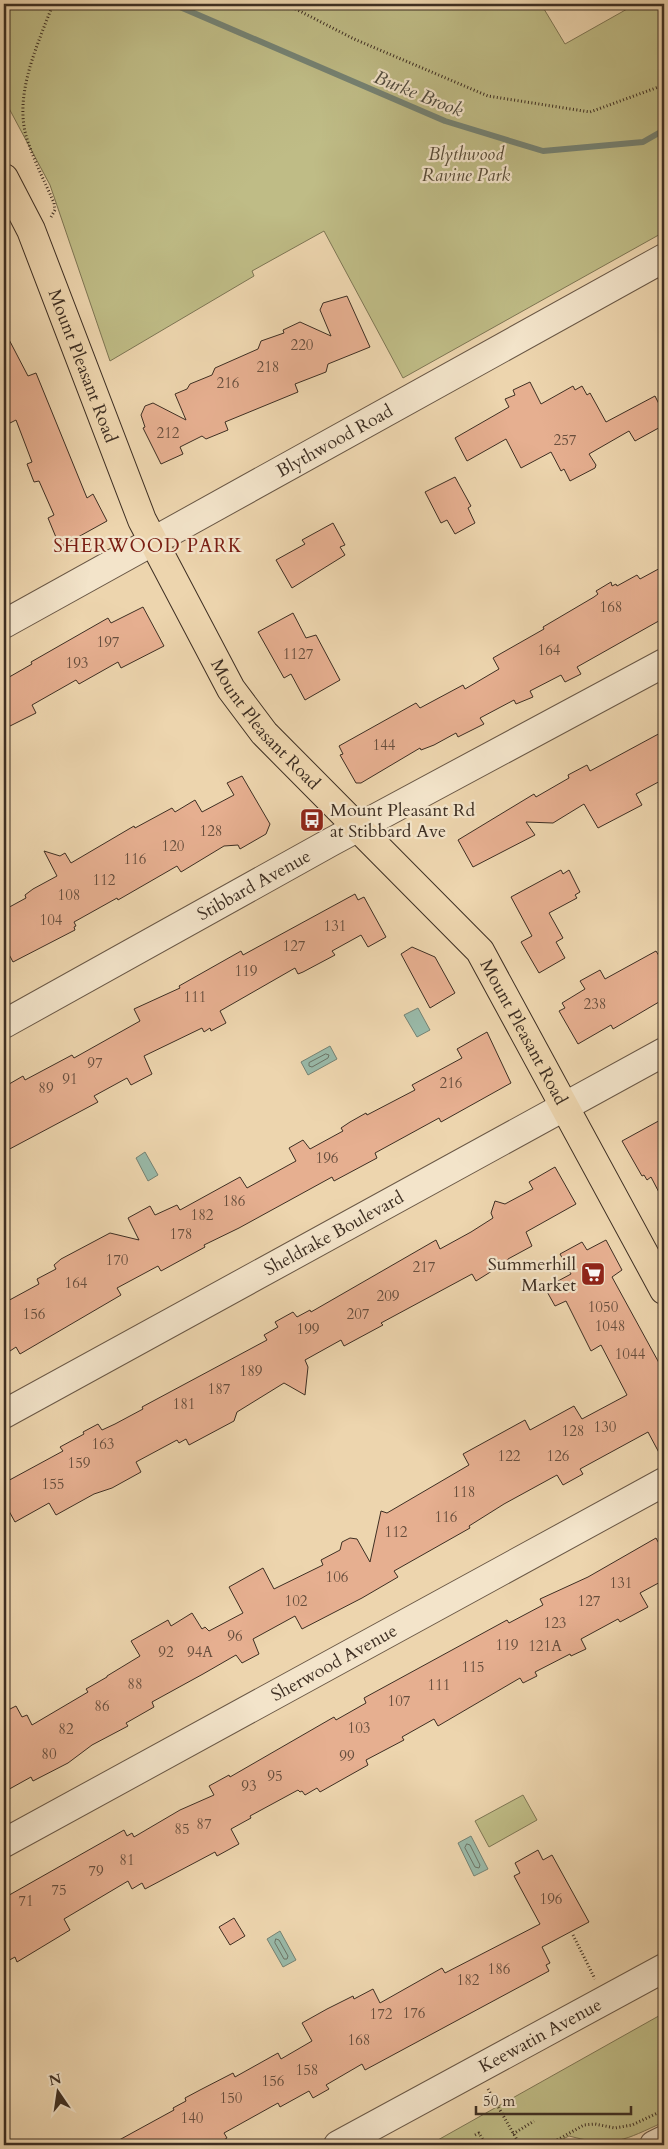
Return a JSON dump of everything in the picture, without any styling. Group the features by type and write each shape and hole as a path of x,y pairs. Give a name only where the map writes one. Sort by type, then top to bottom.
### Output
{"main road":[{"name":"Mount Pleasant Road","path":"4,178 41,223 142,520 244,708 264,733 359,827 480,952 664,1290"}],"street":[{"name":"Blythwood Road","path":"4,624 154,543 350,430 664,258"},
{"name":"Stibbard Avenue","path":"4,1024 359,827 664,663"},
{"name":"Sheldrake Boulevard","path":"4,1414 664,1052"},
{"name":"Sherwood Avenue","path":"4,1843 664,1482"},
{"name":"Keewatin Avenue","path":"338,2145 664,1968"},
{"path":"654,2145 664,2140"}],"path":[{"path":"41,223 54,210 54,203 26,138 24,115 26,87 33,60 53,4"},
{"path":"286,4 354,39 488,96 590,112 664,85"},
{"path":"572,1935 598,1983"},
{"path":"486,2085 520,2145"},
{"path":"548,2145 584,2125 595,2124 615,2128 632,2125 664,2110"},
{"path":"513,2134 534,2121"},
{"path":"475,2135 479,2133 486,2145"}],"green space":[{"name":"Blythwood Ravine Park","path":"4,4 541,4 565,44 636,4 664,4 664,232 403,378 324,231 252,271 254,276 110,361 50,185 4,99"},
{"path":"523,1795 537,1820 489,1847 475,1821"},
{"path":"664,2013 664,2122 628,2138 608,2142 584,2140 569,2136 551,2145 429,2145"}],"water":[{"path":"418,1008 430,1030 417,1037 404,1015"},
{"path":"330,1046 337,1059 308,1075 301,1062"},
{"path":"145,1152 158,1175 148,1181 136,1158"},
{"path":"471,1836 488,1869 474,1876 458,1843"},
{"path":"280,1931 296,1960 283,1967 267,1939"}],"building":[{"path":"347,296 370,347 328,364 326,372 295,384 298,392 225,422 228,430 206,439 202,436 180,447 183,454 161,464 143,428 145,427 141,415 145,406 153,403 186,420 175,394 187,389 190,384 212,375 215,368 258,349 261,341 284,333 283,330 300,322 331,336 320,310 323,303"},
{"path":"4,330 28,376 36,373 87,498 93,494 107,521 60,547 48,518 54,515 39,481 34,482 27,464 32,462 16,420 10,423 4,407"},
{"path":"530,382 541,404 573,386 575,390 582,386 587,395 590,393 606,422 655,396 664,414 664,425 635,441 629,431 589,454 596,465 595,468 570,481 564,469 561,471 551,452 521,468 506,439 467,461 455,438 509,407 505,399 515,395 513,390"},
{"path":"455,477 471,506 468,508 475,523 455,534 447,520 441,523 425,492"},
{"path":"333,523 345,545 340,547 345,555 292,588 276,560 305,544 302,540"},
{"path":"664,566 664,618 577,667 581,674 565,682 561,675 530,691 533,697 516,704 514,700 480,718 484,724 458,737 456,733 434,745 421,750 420,748 361,783 356,783 340,755 343,754 339,746 416,703 420,708 463,685 465,689 499,669 493,658 544,629 543,627 594,597 598,594 596,591 611,582 612,586 616,584 617,586 637,575 640,579"},
{"path":"143,607 164,646 121,668 118,662 79,684 76,680 32,705 36,713 4,729 4,680 32,664 31,662 108,618 111,623"},
{"path":"293,613 306,638 316,635 340,680 305,700 291,674 284,678 258,632"},
{"path":"664,731 664,779 636,794 642,805 598,828 584,804 553,823 526,822 535,835 473,867 458,840 534,794 536,797 569,778 568,775 587,765 590,771"},
{"path":"242,776 270,824 266,834 240,849 238,845 224,846 181,872 177,866 118,900 117,898 74,922 75,930 13,962 4,945 4,910 26,898 25,895 33,889 57,876 44,851 60,856 65,853 71,863 134,826 135,828 172,808 175,812 195,800 202,812 234,795 227,783"},
{"path":"561,870 563,874 569,870 580,892 575,895 577,898 549,913 563,938 556,942 565,958 539,973 521,942 532,936 511,897"},
{"path":"355,894 358,900 364,897 386,937 368,947 361,935 332,951 335,955 303,972 298,974 295,968 220,1011 226,1023 211,1031 210,1028 204,1032 202,1028 144,1056 152,1074 131,1085 127,1078 94,1096 98,1102 4,1152 4,1087 23,1076 25,1080 72,1055 74,1058 140,1021 134,1009 180,988 179,986 241,951 243,955"},
{"path":"412,947 435,957 455,993 430,1008 401,954"},
{"path":"656,951 664,964 664,999 613,1029 611,1025 578,1044 559,1011 565,1008 562,1003 585,989 580,981 600,970 605,979"},
{"path":"487,1032 511,1083 441,1122 439,1118 375,1153 377,1158 334,1181 332,1177 204,1245 205,1247 161,1271 158,1266 117,1288 121,1295 20,1354 16,1347 4,1355 4,1303 39,1284 37,1279 56,1269 54,1265 61,1259 110,1233 139,1240 128,1218 150,1206 155,1215 177,1205 180,1210 240,1177 247,1188 296,1161 289,1148 303,1140 310,1149 343,1131 341,1128 366,1113 367,1115 415,1090 412,1085 462,1058 457,1049"},
{"path":"664,1118 664,1202 651,1177 647,1180 644,1175 642,1176 622,1141"},
{"path":"555,1167 576,1204 526,1232 532,1246 508,1259 508,1261 476,1281 472,1274 381,1323 383,1325 344,1346 341,1340 305,1360 308,1367 305,1395 284,1383 237,1412 234,1421 189,1445 186,1439 179,1443 177,1440 136,1462 141,1472 112,1488 94,1494 56,1515 49,1503 15,1522 4,1502 4,1483 63,1451 60,1447 84,1434 83,1432 98,1424 102,1430 115,1424 143,1409 142,1407 267,1340 264,1335 278,1327 275,1322 293,1312 297,1317 310,1310 311,1312 436,1240 440,1249 471,1232 493,1218 491,1213 495,1201 505,1204 533,1189 529,1182"},
{"path":"606,1240 622,1270 612,1277 664,1372 664,1462 648,1432 580,1469 583,1474 563,1485 557,1475 504,1504 469,1526 470,1528 394,1571 398,1577 362,1598 302,1629 295,1616 253,1639 259,1654 242,1663 236,1655 152,1702 154,1707 126,1723 128,1726 92,1745 68,1763 33,1781 31,1777 4,1792 4,1712 16,1706 22,1717 27,1715 32,1725 88,1692 86,1689 140,1656 131,1641 168,1620 171,1626 192,1613 202,1629 205,1627 209,1631 243,1613 229,1587 263,1568 274,1589 323,1565 321,1560 340,1550 342,1542 350,1538 357,1539 370,1562 381,1511 387,1513 469,1465 463,1454 525,1420 530,1430 574,1406 582,1419 627,1395 601,1345 591,1351 566,1301 555,1306 545,1288 571,1274 560,1254 582,1242 587,1250"},
{"path":"656,1538 664,1553 664,1580 640,1593 648,1607 620,1622 618,1619 581,1639 586,1649 571,1656 570,1654 535,1672 537,1676 523,1683 520,1678 438,1726 434,1719 402,1737 404,1740 366,1760 368,1765 320,1792 317,1788 305,1795 302,1791 298,1790 250,1816 251,1818 231,1829 239,1844 217,1856 215,1852 145,1889 142,1883 132,1889 128,1881 64,1919 70,1930 17,1962 15,1957 4,1963 4,1898 124,1830 127,1836 132,1833 134,1837 180,1810 214,1795 209,1786 229,1775 230,1777 334,1717 336,1720 366,1703 364,1698 507,1620 509,1623 543,1605 540,1599 588,1577"},
{"path":"538,1850 543,1860 552,1855 589,1922 542,1947 550,1963 546,1965 549,1971 365,2070 362,2064 326,2085 329,2089 313,2098 309,2091 280,2107 278,2103 224,2133 227,2138 215,2145 110,2145 174,2110 173,2108 186,2101 185,2098 233,2073 235,2077 278,2053 281,2059 312,2041 302,2023 327,2009 353,1996 354,1999 373,1989 380,2003 442,1968 445,1973 540,1924 514,1876 520,1873 515,1863"},
{"path":"234,1918 245,1936 230,1945 219,1927"}],"waterway":[{"name":"Burke Brook","path":"173,4 445,121 543,151 643,142 664,130"}],"place":[{"name":"Mount Pleasant Rd at Stibbard Ave","path":"312,820"},
{"name":"Summerhill Market","path":"593,1274"}],"district":[{"name":"SHERWOOD PARK","path":"148,545"}]}
